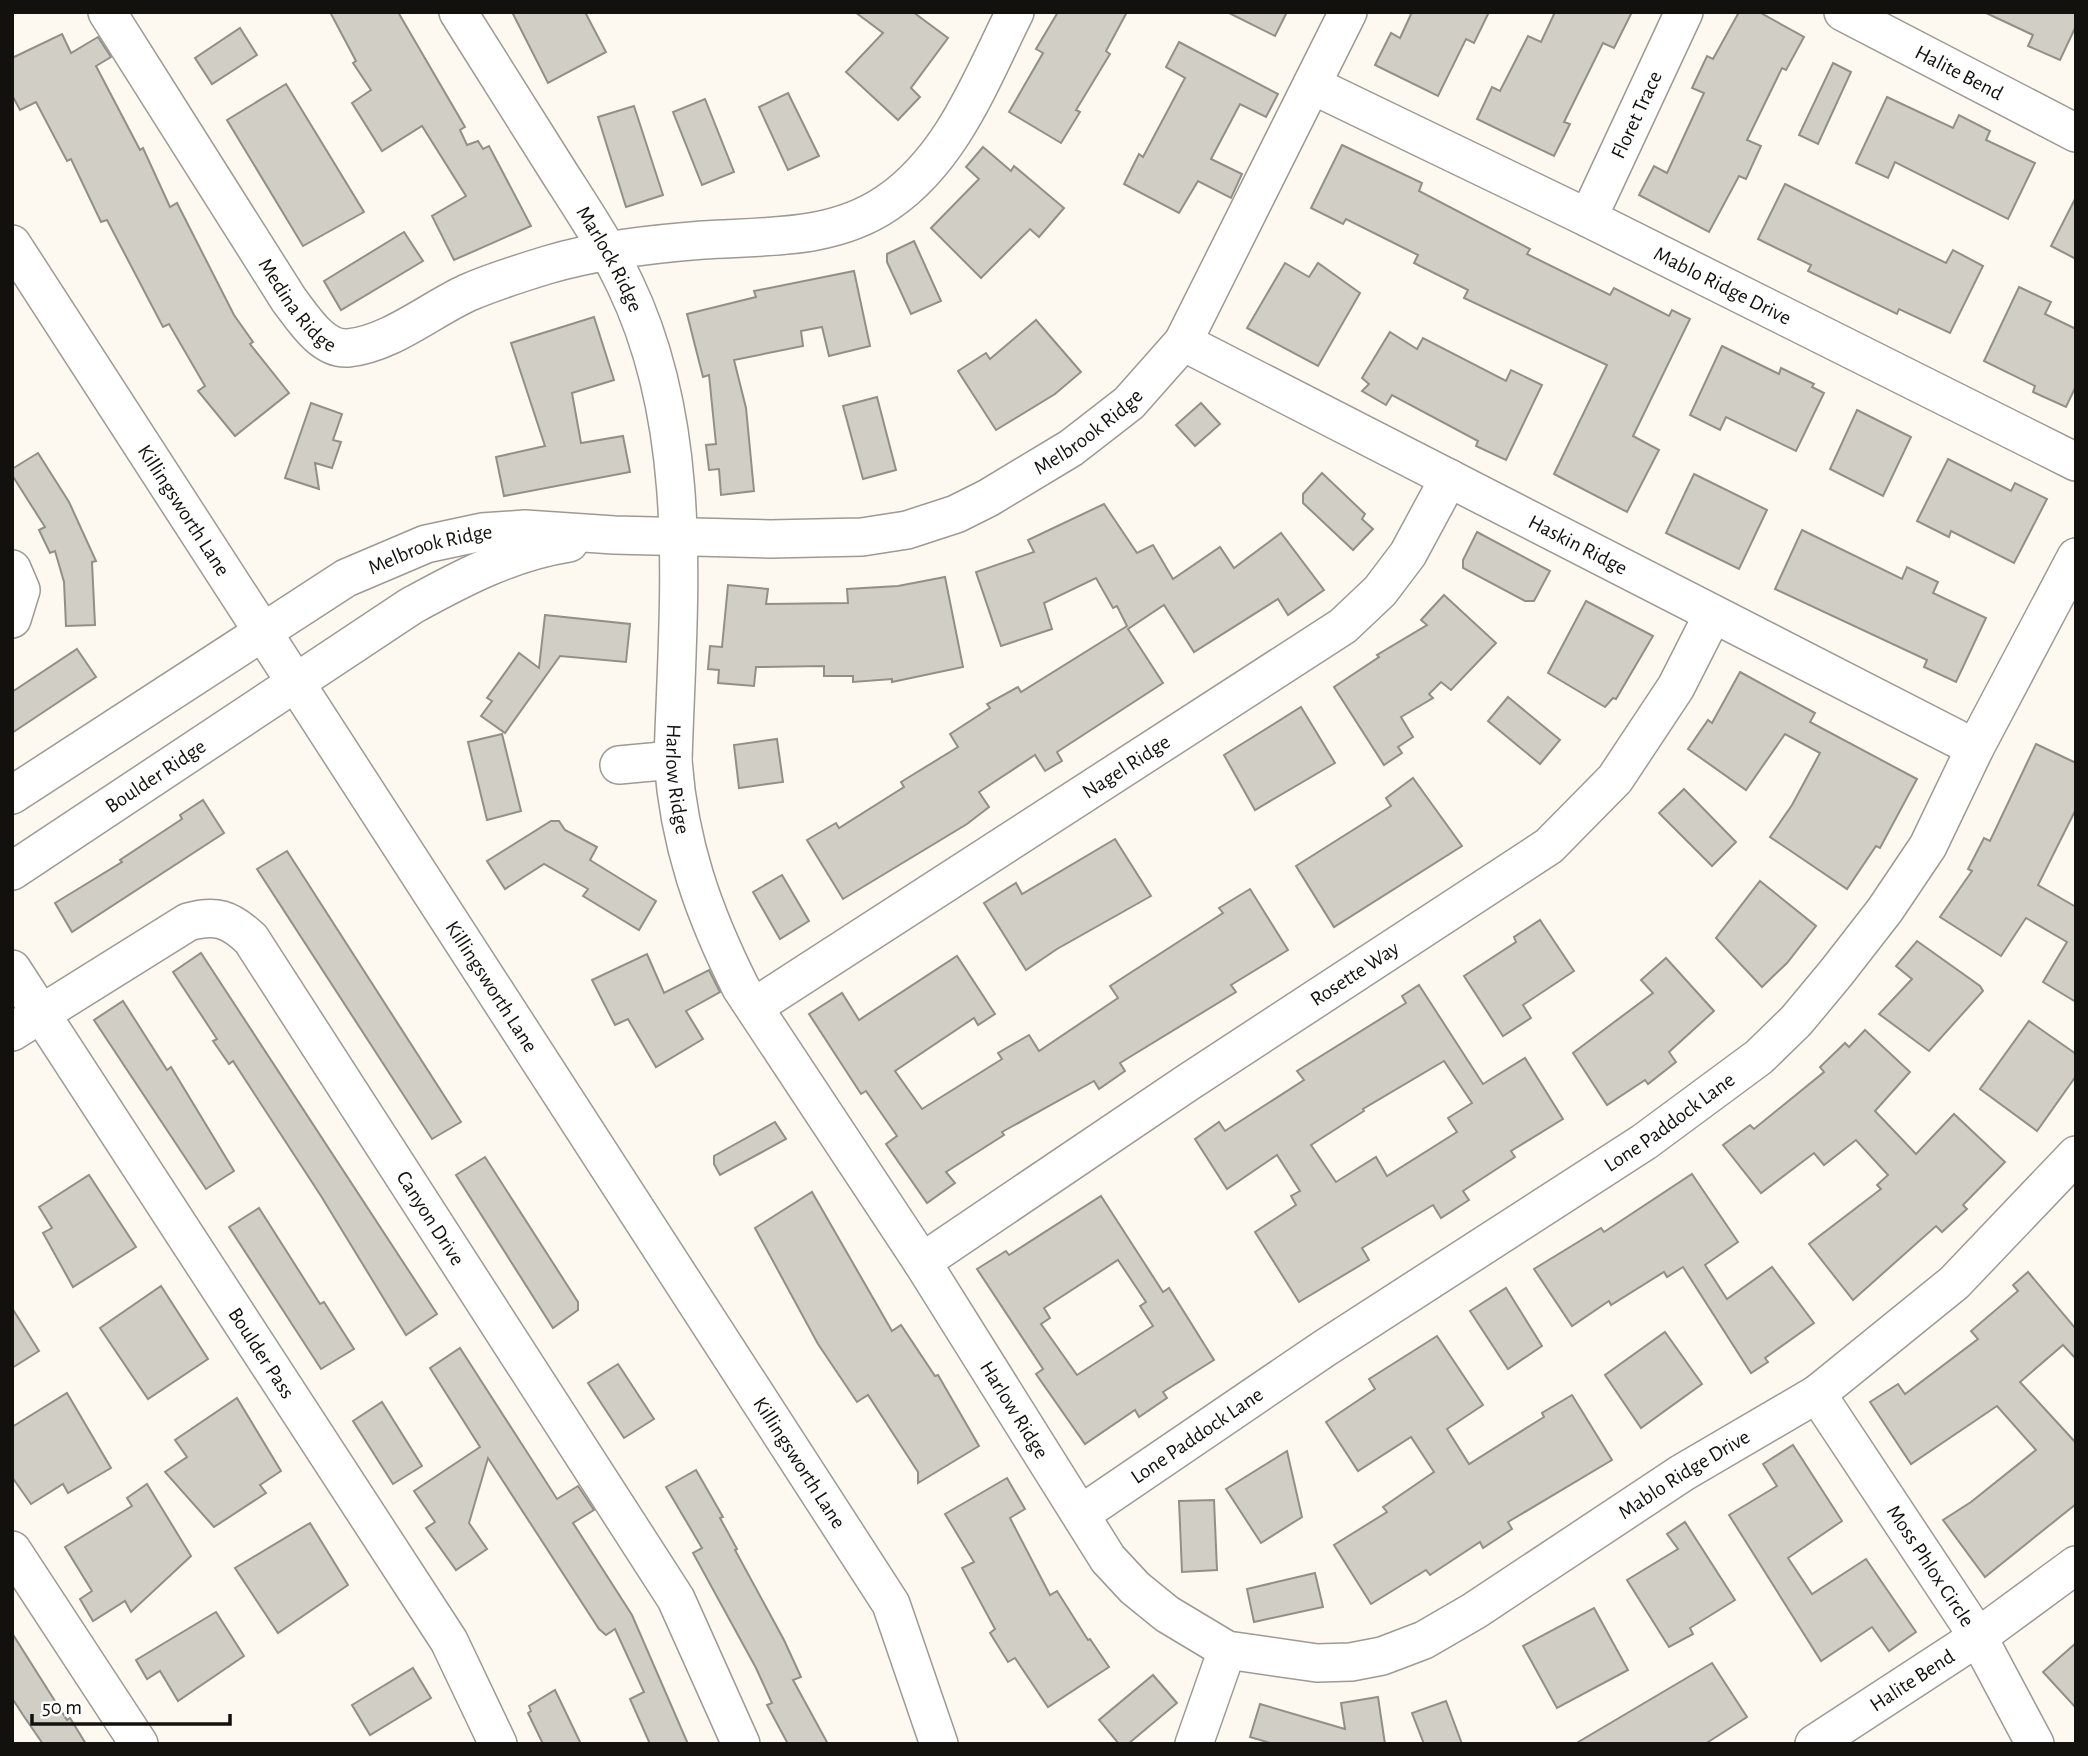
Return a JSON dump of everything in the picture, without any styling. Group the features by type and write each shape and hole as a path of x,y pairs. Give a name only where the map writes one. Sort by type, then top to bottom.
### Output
{"street":[{"name":"Medina Ridge","path":"107,12 289,300 310,328 328,343 344,348 368,345 469,292 548,265 608,252 703,240 811,232 848,223 887,203 923,171 950,139 1015,12"},
{"name":"Marlock Ridge","path":"458,12 626,285 641,324 663,399 673,447 677,537"},
{"name":"Melbrook Ridge","path":"265,631 346,578 384,559 426,544 482,532 525,529 677,537 862,537 907,530 956,513 988,498 1071,448 1129,403 1183,342 1348,12"},
{"name":"Floret Trace","path":"1588,218 1684,12"},
{"name":"Halite Bend","path":"1843,12 2076,134"},
{"name":"Mablo Ridge Drive","path":"1312,85 1588,218 2076,462"},
{"name":"Killingsworth Lane","path":"12,244 265,631 891,1604 939,1744"},
{"name":"Haskin Ridge","path":"1183,342 1975,748"},
{"name":"Nagel Ridge","path":"754,1007 1343,626 1380,591 1408,554 1449,478"},
{"name":"Melbrook Ridge","path":"297,681 411,606 473,572 558,544 614,535"},
{"name":"Harlow Ridge","path":"677,537 673,760 683,841 716,939 754,1007 922,1262 1108,1559 1135,1588 1167,1614 1227,1650"},
{"name":"Lone Paddock Lane","path":"1081,1514 1325,1348 1644,1142 1759,1057 1796,1021 1885,910 1928,846 1975,748 2076,556"},
{"path":"384,559 411,606"},
{"path":"12,569 20,590 12,620"},
{"name":"Rosette Way","path":"922,1262 1187,1083 1549,846 1615,779 1676,687 1713,614"},
{"path":"12,795 265,631"},
{"name":"Boulder Ridge","path":"12,872 297,681"},
{"path":"165,695 198,746"},
{"path":"619,765 673,760"},
{"name":"Canyon Drive","path":"27,1023 188,922 207,917 224,918 251,939 676,1598 741,1744"},
{"name":"Boulder Pass","path":"12,969 27,1023 449,1640 498,1744"},
{"name":"Mablo Ridge Drive","path":"1227,1650 1317,1662 1352,1662 1382,1657 1423,1640 1474,1611 1682,1473 1817,1394 1954,1283 2076,1156"},
{"name":"Moss Phlox Circle","path":"1817,1394 1978,1637 2035,1744"},
{"path":"12,1550 139,1744"},
{"name":"Halite Bend","path":"1814,1744 1978,1637 2076,1565"},
{"path":"1194,1744 1227,1650"}],"building":[{"path":"330,12 398,12 465,127 460,130 467,145 478,141 483,149 489,146 531,226 454,260 432,216 466,196 422,126 382,151 352,103 371,90 353,63 356,61"},
{"path":"512,12 585,12 606,52 548,83"},
{"path":"855,12 913,12 948,38 911,88 920,97 898,120 846,72 883,33"},
{"path":"1058,12 1127,12 1106,51 1110,54 1076,110 1080,112 1061,143 1009,112 1043,53 1036,49"},
{"path":"1227,12 1287,12 1275,36"},
{"path":"1412,12 1489,12 1474,43 1466,39 1438,96 1375,65 1391,33 1400,38"},
{"path":"1555,12 1632,12 1614,48 1603,43 1564,122 1570,124 1554,156 1477,119 1492,87 1500,91 1528,36 1541,42"},
{"path":"1739,12 1759,12 1804,37 1786,70 1782,68 1747,140 1761,146 1746,179 1739,176 1709,232 1639,195 1654,166 1667,173 1704,93 1692,88 1707,56 1713,59"},
{"path":"1984,12 2076,12 2076,26 2060,60 2028,46 2033,35"},
{"path":"240,28 257,55 212,84 195,58"},
{"path":"62,34 71,53 98,37 111,57 96,66 140,150 143,148 170,207 177,203 234,315 253,342 250,344 289,393 235,436 198,391 205,386 169,324 163,327 107,220 101,222 71,159 67,161 36,102 20,110 12,95 12,58"},
{"path":"1179,42 1278,94 1266,117 1240,104 1211,159 1242,174 1231,198 1198,181 1179,213 1124,184 1139,154 1143,157 1185,78 1166,67"},
{"path":"1833,63 1851,72 1818,144 1799,135"},
{"path":"286,84 364,212 303,246 227,120"},
{"path":"788,93 819,156 788,170 759,107"},
{"path":"1887,97 1953,128 1959,115 1990,131 1986,140 2035,163 2008,219 1895,162 1888,178 1856,163"},
{"path":"705,99 734,172 702,185 673,112"},
{"path":"634,106 663,195 626,207 598,117"},
{"path":"1342,145 1422,183 1419,191 1530,249 1527,254 1610,295 1614,288 1669,316 1672,310 1690,319 1633,436 1659,450 1627,512 1554,474 1607,365 1464,298 1468,290 1414,263 1418,255 1346,219 1343,224 1311,208"},
{"path":"983,147 1011,171 1014,166 1064,208 1039,237 1030,229 981,278 931,228 979,179 966,167"},
{"path":"1785,184 1946,263 1953,250 1983,266 1950,333 1899,309 1897,314 1808,271 1811,265 1758,239"},
{"path":"2076,197 2076,259 2051,246"},
{"path":"404,232 423,261 341,310 324,281"},
{"path":"914,241 941,301 911,314 887,262 887,254"},
{"path":"1285,263 1309,277 1318,263 1360,293 1318,366 1247,328"},
{"path":"854,271 870,346 829,356 822,327 801,331 803,346 734,360 746,408 754,491 721,495 719,469 709,470 706,445 716,444 709,375 703,377 687,314 756,297 754,291"},
{"path":"2019,287 2051,302 2045,314 2076,329 2076,386 2066,407 2033,392 2035,386 1984,361"},
{"path":"594,317 614,380 572,393 581,443 623,436 630,472 504,496 496,457 545,446 511,343"},
{"path":"1036,320 1081,372 1055,394 996,430 958,371 986,353 990,359"},
{"path":"1390,332 1417,349 1423,338 1506,381 1511,370 1542,385 1506,460 1476,446 1478,441 1392,395 1386,405 1362,391 1369,384 1362,378"},
{"path":"1722,346 1779,374 1781,368 1814,384 1812,387 1824,393 1796,451 1726,417 1720,430 1690,415"},
{"path":"877,397 896,470 863,479 843,406"},
{"path":"311,403 342,414 333,440 341,442 332,468 315,463 319,489 285,478"},
{"path":"1201,403 1220,424 1195,446 1176,425"},
{"path":"1857,410 1911,437 1883,496 1830,469"},
{"path":"38,453 69,502 96,561 92,562 95,625 66,626 64,582 55,551 50,553 39,530 45,527 12,475 12,469"},
{"path":"1948,459 2011,491 2015,483 2047,499 2014,563 1951,531 1949,537 1917,521"},
{"path":"1322,473 1365,514 1362,519 1373,529 1353,550 1303,503 1303,494"},
{"path":"1694,474 1767,510 1739,569 1666,533"},
{"path":"1104,504 1137,553 1153,545 1173,579 1220,547 1234,568 1281,533 1324,590 1288,615 1278,599 1194,652 1164,605 1128,629 1163,683 1057,752 1062,761 1045,771 1035,755 979,792 989,807 967,824 843,899 807,840 836,823 839,828 904,787 901,782 958,747 950,734 990,708 987,704 1018,687 1021,692 1127,626 1117,606 1113,608 1096,578 1044,603 1052,629 1001,646 976,572 1034,552 1028,540"},
{"path":"1802,530 1902,579 1907,567 1938,582 1933,593 1986,618 1956,682 1924,667 1927,660 1775,589"},
{"path":"1477,532 1550,571 1534,601 1525,601 1463,568 1463,560"},
{"path":"945,577 963,667 892,682 892,679 853,682 853,676 824,676 824,666 756,667 754,686 718,683 719,670 708,669 710,646 722,647 728,585 768,589 766,604 848,603 847,589 898,586"},
{"path":"1444,595 1496,643 1451,690 1441,682 1429,694 1433,698 1401,717 1413,737 1398,747 1402,753 1384,765 1334,687 1379,657 1377,655 1427,625 1421,620"},
{"path":"1586,601 1653,636 1616,699 1613,698 1605,707 1548,673"},
{"path":"545,615 630,624 626,662 560,656 505,733 481,716 492,701 487,698 519,653 539,668"},
{"path":"77,649 96,677 12,733 12,692"},
{"path":"1740,672 1815,713 1810,722 1917,779 1880,848 1876,846 1847,889 1770,837 1792,805 1820,753 1785,734 1746,790 1688,749 1708,720 1712,723"},
{"path":"1508,697 1560,740 1540,764 1488,721"},
{"path":"1301,707 1335,763 1255,810 1224,755"},
{"path":"502,734 521,811 487,820 468,742"},
{"path":"777,739 783,782 739,788 734,745"},
{"path":"2036,744 2076,763 2076,809 2038,885 2076,907 2076,1002 2043,982 2067,942 2026,918 2001,956 1940,917 1972,871 1968,869 1984,838 1990,841"},
{"path":"1413,778 1462,846 1334,927 1296,866 1391,806 1386,798"},
{"path":"1684,789 1736,842 1712,866 1659,813"},
{"path":"203,800 224,833 72,932 55,903 122,862 120,860 182,819 180,815"},
{"path":"551,821 559,821 565,830 597,847 590,860 656,901 639,930 583,896 588,889 544,864 505,889 487,861"},
{"path":"1115,839 1151,896 1057,949 1026,970 984,903 1016,883 1022,894"},
{"path":"287,851 461,1122 432,1139 257,869"},
{"path":"782,875 809,921 780,939 753,892"},
{"path":"1760,881 1816,926 1787,963 1762,987 1716,938"},
{"path":"1250,889 1288,950 1231,985 1236,992 1120,1063 1125,1071 1099,1089 1094,1081 1002,1132 1004,1135 946,1172 955,1183 927,1203 886,1144 897,1136 866,1091 861,1094 809,1014 842,993 859,1020 957,956 995,1014 978,1025 974,1018 895,1071 922,1109 1002,1059 998,1053 1029,1035 1039,1051 1118,998 1110,986 1223,913 1219,908"},
{"path":"1540,920 1574,971 1523,1005 1531,1018 1503,1036 1464,976 1516,942 1514,937"},
{"path":"1917,941 1980,986 1983,991 1929,1051 1879,1014 1912,979 1896,966"},
{"path":"201,953 437,1314 406,1335 321,1196 233,1061 229,1064 213,1041 217,1039 173,972"},
{"path":"647,954 664,993 709,970 720,992 686,1011 703,1039 656,1067 628,1019 615,1025 592,980"},
{"path":"1666,958 1714,1011 1669,1052 1676,1062 1648,1084 1645,1080 1607,1105 1573,1053 1653,993 1641,980"},
{"path":"1419,985 1483,1084 1525,1058 1563,1119 1511,1151 1515,1157 1463,1191 1469,1200 1441,1218 1433,1205 1362,1248 1369,1260 1299,1302 1255,1232 1296,1205 1291,1196 1300,1191 1277,1155 1227,1189 1195,1139 1219,1122 1225,1131 1304,1080 1297,1071 1406,1003 1402,996","holes":["1444,1061 1472,1103 1448,1118 1457,1132 1387,1176 1376,1157 1336,1182 1311,1145 1364,1111 1363,1109"]},
{"path":"123,1001 167,1070 171,1067 234,1171 206,1189 94,1020"},
{"path":"2029,1021 2076,1054 2076,1076 2037,1131 1980,1089"},
{"path":"1865,1030 1910,1072 1875,1111 1916,1154 1954,1114 2005,1162 1963,1205 1967,1209 1942,1232 1936,1226 1853,1300 1809,1244 1881,1189 1877,1185 1888,1175 1856,1140 1824,1165 1814,1153 1761,1193 1723,1145 1750,1125 1754,1129 1824,1072 1820,1067 1845,1043 1849,1047"},
{"path":"775,1122 786,1139 720,1175 714,1164 714,1156"},
{"path":"485,1157 578,1302 578,1310 553,1328 456,1175"},
{"path":"1692,1174 1738,1242 1705,1265 1727,1299 1772,1267 1814,1323 1765,1358 1768,1362 1751,1373 1683,1267 1667,1277 1664,1272 1611,1305 1609,1301 1572,1326 1534,1269 1601,1228 1604,1232"},
{"path":"89,1175 136,1247 73,1287 43,1233 52,1228 39,1207"},
{"path":"812,1192 892,1331 901,1325 935,1376 938,1375 979,1446 918,1483 918,1472 868,1395 857,1402 818,1344 755,1228"},
{"path":"1101,1196 1163,1292 1169,1288 1214,1360 1163,1392 1167,1398 1139,1417 1135,1410 1085,1444 1036,1374 1043,1369 977,1269 1006,1251 1009,1255","holes":["1118,1260 1146,1302 1140,1306 1153,1326 1077,1375 1041,1324 1050,1318 1044,1308"]},
{"path":"259,1208 320,1304 324,1302 354,1349 321,1369 229,1227"},
{"path":"2028,1272 2076,1329 2076,1359 2063,1345 2020,1382 2076,1443 2076,1504 1985,1577 1943,1520 1971,1502 2036,1450 1997,1406 1911,1464 1870,1402 1898,1384 1905,1394 1978,1339 1971,1331 2018,1291 2013,1285"},
{"path":"161,1286 208,1359 148,1399 100,1328"},
{"path":"1506,1288 1542,1346 1508,1369 1470,1311"},
{"path":"12,1308 39,1351 12,1368"},
{"path":"1665,1332 1702,1384 1641,1428 1605,1375"},
{"path":"1437,1336 1483,1405 1447,1429 1469,1464 1544,1417 1542,1413 1572,1395 1612,1460 1508,1522 1512,1529 1483,1548 1480,1542 1430,1575 1426,1570 1371,1604 1334,1545 1387,1512 1383,1507 1434,1472 1411,1437 1358,1471 1326,1422 1375,1389 1369,1379"},
{"path":"460,1348 557,1499 578,1486 594,1510 573,1523 632,1615 688,1744 650,1744 630,1699 644,1692 615,1629 606,1635 599,1629 488,1458 469,1523 487,1549 456,1570 426,1528 435,1522 414,1491 480,1447 430,1368"},
{"path":"618,1364 654,1419 624,1438 588,1383"},
{"path":"67,1393 111,1468 68,1493 63,1484 31,1504 12,1477 12,1427"},
{"path":"237,1398 281,1471 260,1485 266,1493 214,1527 165,1472 187,1457 175,1440"},
{"path":"382,1402 422,1466 393,1484 353,1421"},
{"path":"1793,1445 1842,1521 1788,1558 1812,1594 1866,1559 1916,1632 1889,1651 1872,1627 1821,1661 1729,1515 1777,1486 1763,1464"},
{"path":"1287,1451 1302,1517 1261,1543 1226,1489"},
{"path":"696,1470 723,1517 720,1518 737,1549 735,1550 784,1640 801,1677 793,1680 828,1744 788,1744 767,1705 772,1703 756,1668 693,1553 702,1548 666,1487"},
{"path":"1007,1478 1025,1509 1010,1518 1050,1595 1057,1591 1109,1667 1048,1707 1015,1658 1008,1662 990,1633 995,1629 962,1568 974,1562 945,1514"},
{"path":"147,1484 191,1556 131,1612 125,1601 93,1621 80,1599 92,1591 65,1547 132,1506 127,1498"},
{"path":"1214,1500 1217,1570 1182,1572 1179,1501"},
{"path":"1685,1522 1735,1600 1690,1628 1693,1634 1669,1647 1627,1580 1678,1549 1667,1534"},
{"path":"310,1523 348,1585 278,1633 235,1568"},
{"path":"1315,1573 1323,1607 1254,1622 1247,1589"},
{"path":"1594,1608 1628,1670 1557,1708 1523,1646"},
{"path":"216,1612 244,1656 178,1701 160,1671 147,1679 136,1660"},
{"path":"12,1633 67,1720 70,1718 86,1744 43,1744 23,1715 12,1698"},
{"path":"2076,1643 2076,1708 2043,1672"},
{"path":"1712,1663 1747,1717 1705,1744 1575,1744"},
{"path":"413,1668 431,1698 370,1735 352,1705"},
{"path":"1153,1675 1177,1703 1128,1744 1119,1744 1099,1720"},
{"path":"555,1690 581,1744 543,1744 528,1713 531,1711 529,1706"},
{"path":"1378,1697 1385,1744 1274,1744 1250,1737 1260,1704 1345,1729 1341,1703"},
{"path":"1446,1701 1462,1744 1424,1744 1412,1713"}]}
